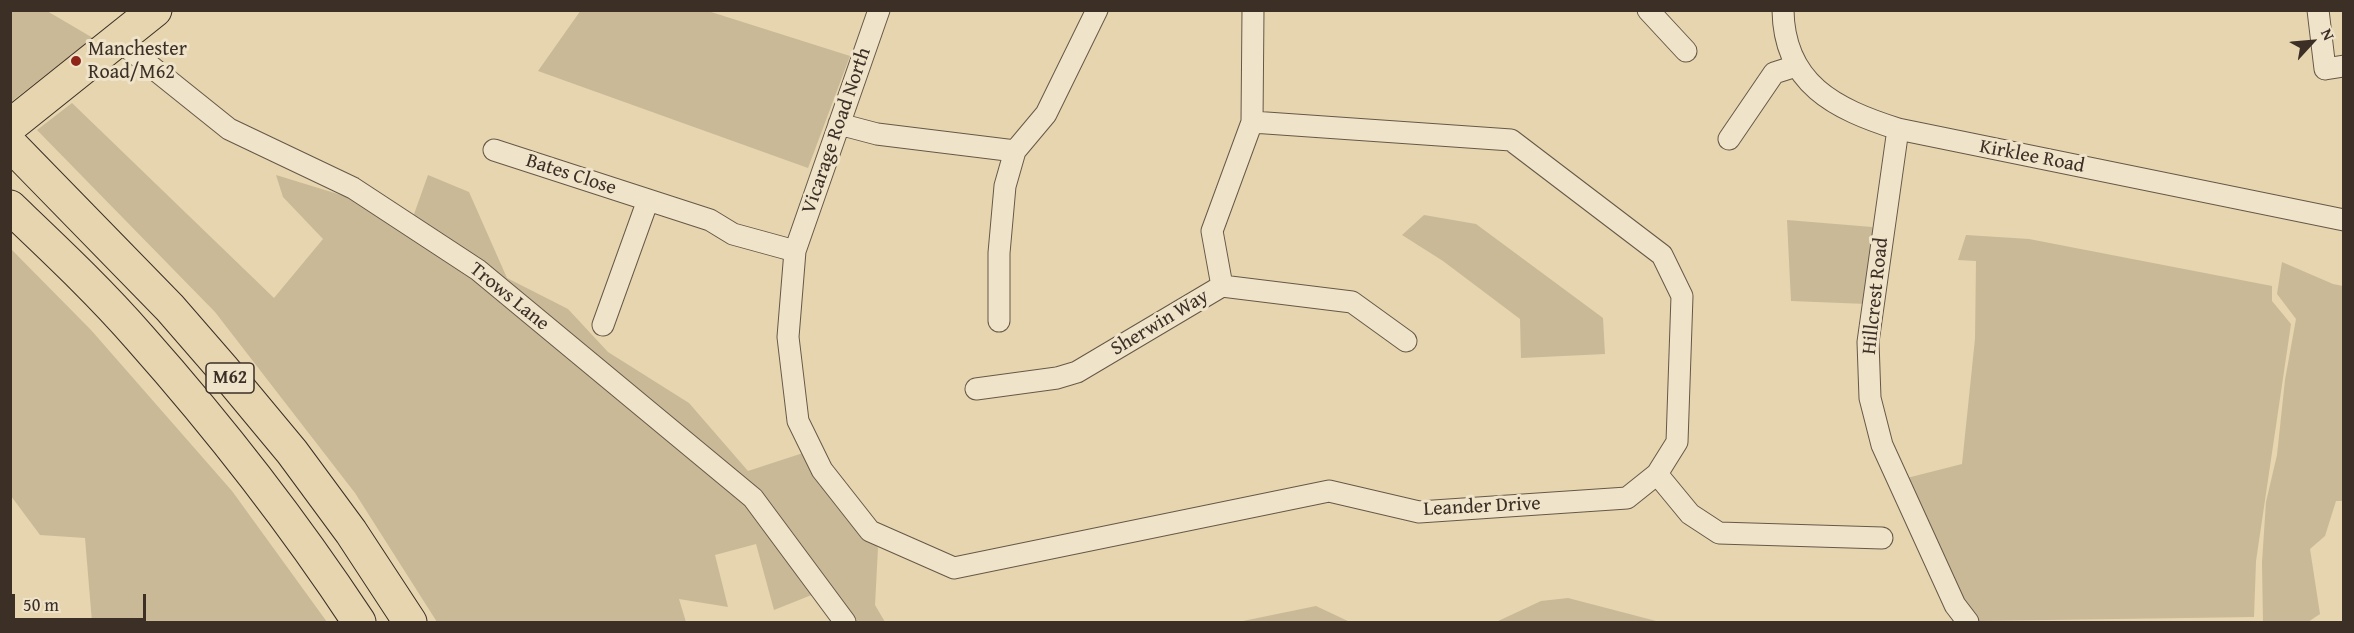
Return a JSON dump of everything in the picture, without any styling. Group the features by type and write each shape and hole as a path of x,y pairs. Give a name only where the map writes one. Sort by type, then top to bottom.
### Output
{"main road":[{"path":"10,126 155,10"},
{"name":"M62","path":"17,150 170,308 223,369 291,452 344,523 410,622"},
{"name":"M62","path":"10,207 138,335 191,398 256,477 314,554 359,622"}],"street":[{"name":"Vicarage Road North","path":"795,251 879,10"},
{"path":"999,321 1001,231 1005,186 1015,150 1046,114 1096,10"},
{"path":"1222,286 1212,231 1251,122 1252,10"},
{"path":"1648,10 1686,51"},
{"name":"Kirklee Road","path":"1783,10 1784,31 1796,66 1817,93 1862,118 1898,129 2343,220"},
{"path":"2318,10 2325,69 2343,66"},
{"name":"Trows Lane","path":"118,40 229,129 352,188 478,270 753,498 845,622"},
{"path":"1729,139 1774,73 1796,66"},
{"name":"Leander Drive","path":"795,251 788,337 798,421 822,470 870,531 954,568 1329,491 1419,512 1627,498 1657,474 1677,441 1682,296 1662,255 1511,140 1251,122"},
{"path":"839,124 877,134 1015,150"},
{"name":"Hillcrest Road","path":"1898,129 1868,342 1870,398 1882,446 1955,605 1968,622"},
{"name":"Bates Close","path":"494,150 710,220 733,234 795,251"},
{"path":"603,326 648,200"},
{"name":"Sherwin Way","path":"976,389 1057,378 1077,372 1222,286 1352,302 1406,341"},
{"path":"1657,474 1690,514 1719,533 1882,538"}],"shaded area":[{"path":"11,10 47,11 93,38 11,102"},
{"path":"581,10 708,11 850,56 808,168 538,71"},
{"path":"72,103 274,298 323,239 283,197 276,175 413,217 428,175 469,192 507,278 568,309 608,352 689,403 748,471 803,453 878,548 875,605 885,622 838,622 814,594 774,610 756,544 715,555 728,607 679,599 686,622 437,622 355,493 215,312 37,130"},
{"path":"1424,215 1476,224 1603,318 1605,354 1521,358 1520,319 1443,261 1402,235"},
{"path":"1787,220 1872,227 1876,235 1867,304 1791,301"},
{"path":"1966,235 2029,239 2272,286 2272,301 2291,324 2256,561 2254,617 1978,621 1957,591 1907,478 1962,464 1975,339 1976,261 1958,260"},
{"path":"11,249 91,330 232,491 327,622 92,622 85,538 40,535 11,496"},
{"path":"2282,262 2333,284 2343,286 2343,501 2336,501 2325,536 2310,549 2320,614 2308,622 2263,622 2262,562 2266,502 2277,455 2285,380 2296,319 2277,294"},
{"path":"1568,598 1660,622 1496,622 1541,601"},
{"path":"1316,606 1350,622 1238,622"}],"place":[{"name":"Manchester Road/M62","path":"76,61"}]}
